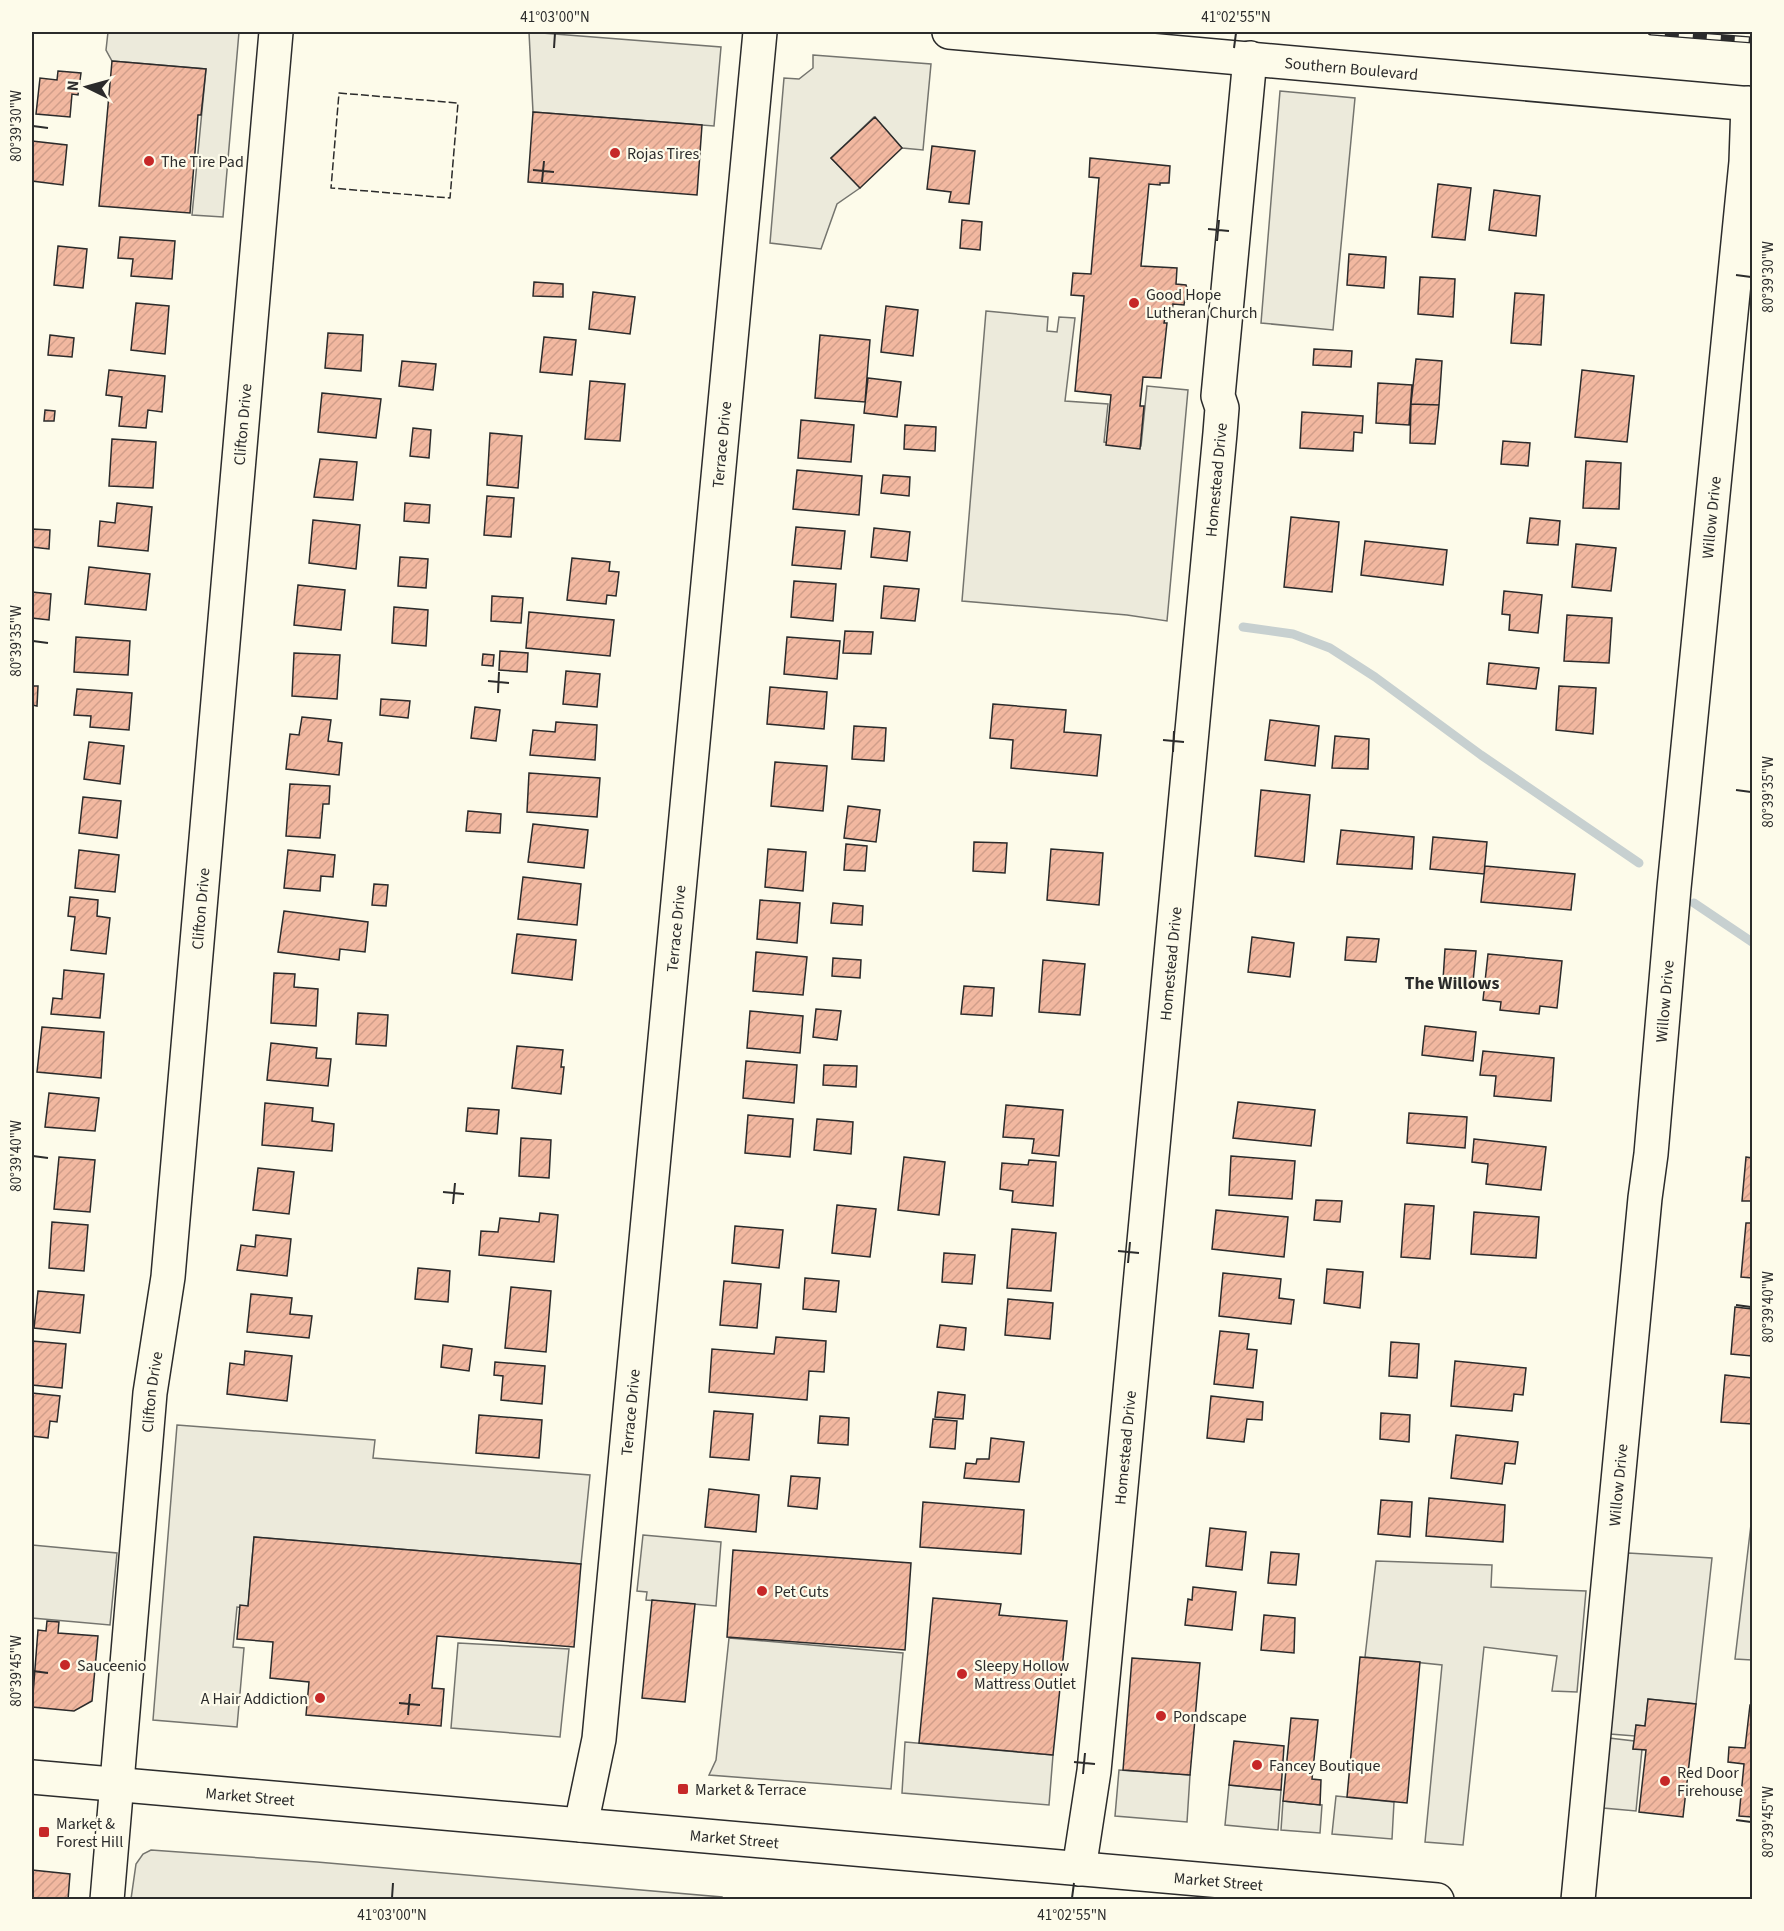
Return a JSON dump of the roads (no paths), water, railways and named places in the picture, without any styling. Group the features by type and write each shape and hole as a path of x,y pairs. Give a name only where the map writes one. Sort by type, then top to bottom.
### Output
{"street":[{"name":"Clifton Drive","path":"107,1899 150,1393 168,1278 276,32"},
{"name":"Terrace Drive","path":"581,1825 599,1739 760,32"},
{"name":"Southern Boulevard","path":"949,32 1750,103"},
{"name":"Homestead Drive","path":"1079,1869 1094,1771 1104,1669 1219,445 1222,408 1218,396 1250,58"},
{"name":"Willow Drive","path":"1578,1899 1591,1785 1645,1198 1651,1154 1674,879 1750,103"},
{"name":"Market Street","path":"32,1777 1437,1899"}],"waterway":[{"path":"1243,627 1293,634 1330,648 1375,677 1481,755 1639,863"},
{"path":"1694,903 1752,942"}],"railway":[{"path":"1651,32 1752,40"}],"place":[{"name":"Rojas Tires","path":"615,153"},
{"name":"The Tire Pad","path":"149,161"},
{"name":"Good Hope Lutheran Church","path":"1134,303"},
{"name":"Pet Cuts","path":"762,1591"},
{"name":"Sauceenio","path":"65,1665"},
{"name":"Sleepy Hollow Mattress Outlet","path":"962,1674"},
{"name":"A Hair Addiction","path":"320,1698"},
{"name":"Pondscape","path":"1161,1716"},
{"name":"Fancey Boutique","path":"1257,1765"},
{"name":"Red Door Firehouse","path":"1665,1781"},
{"name":"Market & Terrace","path":"683,1789"},
{"name":"Market & Forest Hill","path":"44,1832"}],"district":[{"name":"The Willows","path":"1452,983"}]}
